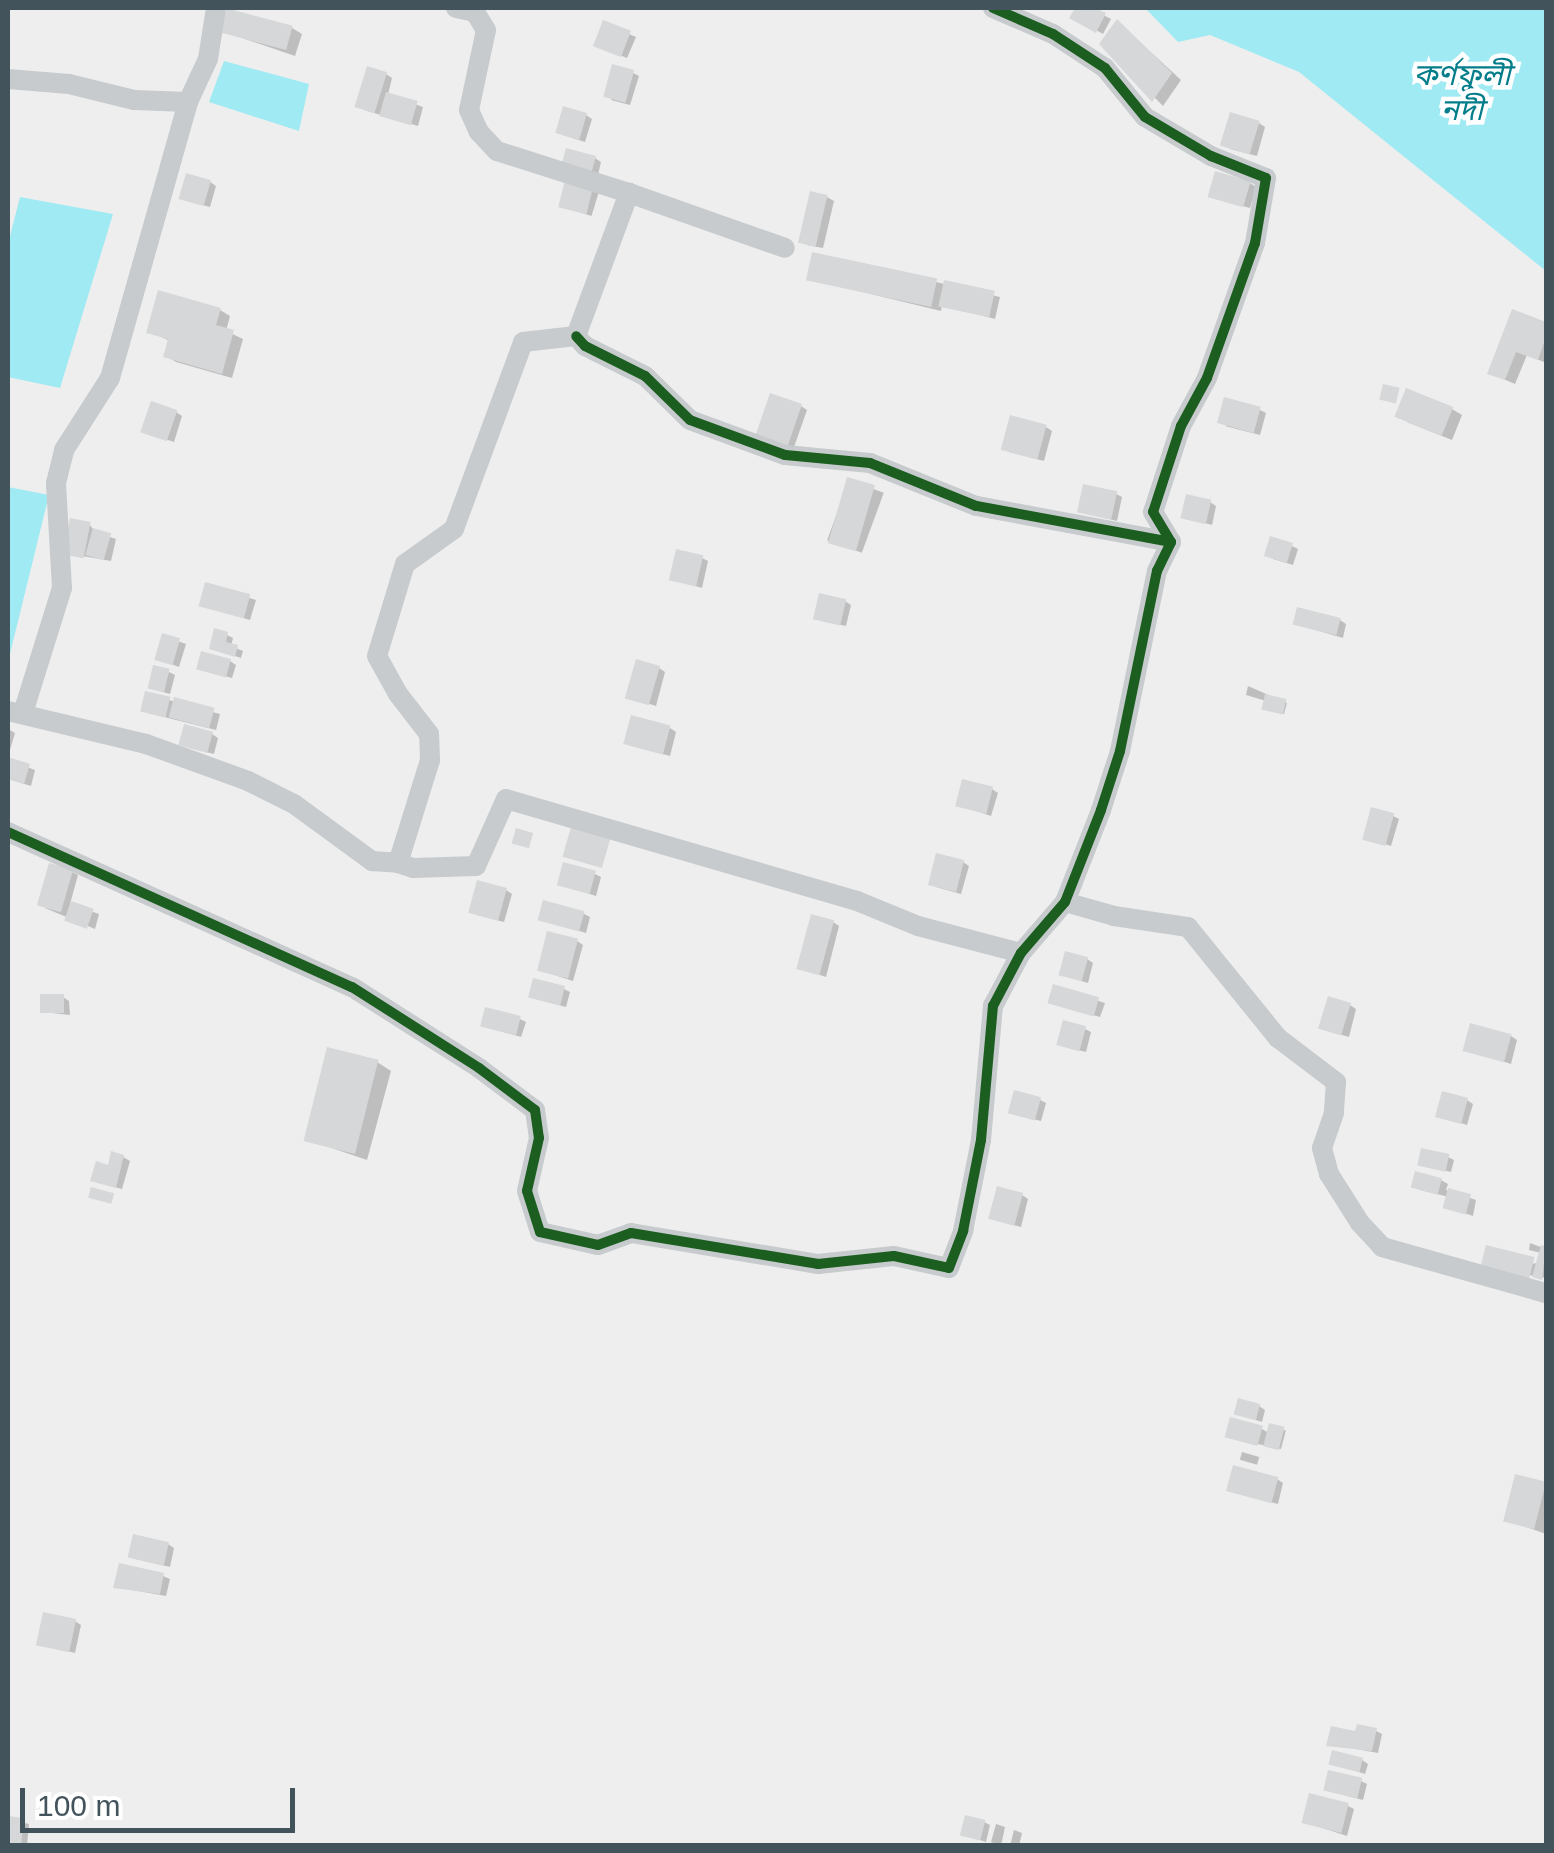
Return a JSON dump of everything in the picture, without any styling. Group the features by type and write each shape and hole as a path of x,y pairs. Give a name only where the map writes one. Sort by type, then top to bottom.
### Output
{"street":[{"path":"216,8 208,59 188,102 110,378 64,450 56,482 62,588 15,712 146,744 248,782 294,804 372,861 413,868 476,866 506,799 857,900 918,926 1021,953"},
{"path":"456,8 475,12 486,30"},
{"path":"491,8 468,110 479,132 497,152 785,248"},
{"path":"992,8 1053,34 1106,68 1145,117 1212,156 1266,178 1255,243 1207,378 1181,426 1153,512 1171,542"},
{"path":"8,79 70,84 134,100 188,102"},
{"path":"576,336 629,193"},
{"path":"576,336 585,346 645,376 690,420 785,454 870,463 976,506 1171,542"},
{"path":"398,863 430,760 429,734 398,694 377,656 405,564 454,529 524,342 576,336"},
{"path":"8,832 352,987 426,1030 534,1110 539,1138 527,1191 540,1232 598,1245 631,1232 818,1264 894,1256 949,1268 963,1231 981,1140 990,1018 1021,953 1064,902 1120,751 1157,571 1171,542"},
{"path":"1064,902 1114,916 1188,927 1278,1038 1336,1082 1334,1113 1322,1148 1329,1174 1382,1247 1546,1293"}],"water":[{"name":"কর্ণফুলী নদী","path":"1145,8 1546,8 1546,271 1299,72 1210,35 1178,42"},
{"path":"224,61 309,84 299,131 209,102"},
{"path":"20,197 113,214 60,388 8,377 8,244"},
{"path":"8,487 49,495 8,662"}],"building":[{"path":"226,8 293,26 286,50 220,32"},
{"path":"1075,8 1095,8 1106,13 1096,33 1069,18"},
{"path":"1117,19 1172,73 1152,102 1099,44"},
{"path":"603,20 631,31 621,57 593,46"},
{"path":"612,64 634,70 625,103 603,97"},
{"path":"367,66 387,72 375,113 354,107"},
{"path":"386,92 418,101 411,125 379,116"},
{"path":"563,106 587,113 579,140 555,133"},
{"path":"1230,112 1260,121 1249,155 1220,145"},
{"path":"566,148 596,156 590,178 560,170"},
{"path":"1215,171 1251,181 1243,207 1208,197"},
{"path":"186,173 211,180 204,206 179,199"},
{"path":"565,180 593,187 586,214 558,207"},
{"path":"810,191 828,195 816,247 798,243"},
{"path":"812,252 937,279 931,307 806,280"},
{"path":"944,280 995,291 989,317 938,306"},
{"path":"158,290 221,308 216,325 234,330 222,374 163,357 168,339 146,333"},
{"path":"1512,309 1546,322 1546,337 1538,360 1516,352 1505,380 1487,374"},
{"path":"1383,384 1400,388 1396,403 1379,400"},
{"path":"1406,388 1453,407 1442,436 1394,417"},
{"path":"770,393 802,404 787,447 755,436"},
{"path":"1224,397 1261,407 1254,433 1217,423"},
{"path":"151,401 177,410 167,441 140,432"},
{"path":"1010,415 1047,425 1037,460 1001,450"},
{"path":"847,477 875,485 856,551 828,543"},
{"path":"1083,484 1117,491 1111,520 1077,512"},
{"path":"1186,494 1211,500 1206,524 1180,518"},
{"path":"70,518 91,522 84,558 63,554"},
{"path":"93,528 111,533 104,560 85,555"},
{"path":"1270,536 1293,543 1287,563 1264,556"},
{"path":"676,549 703,555 696,586 669,580"},
{"path":"205,582 250,594 244,618 199,606"},
{"path":"819,593 846,599 840,626 813,619"},
{"path":"1297,607 1341,618 1336,635 1293,624"},
{"path":"214,628 228,632 226,642 238,645 235,657 209,649"},
{"path":"162,633 180,638 173,665 154,660"},
{"path":"201,651 231,659 226,677 196,669"},
{"path":"636,659 660,666 649,705 625,698"},
{"path":"153,665 170,669 164,692 148,688"},
{"path":"145,691 170,697 166,717 140,711"},
{"path":"1265,694 1286,699 1283,715 1261,710"},
{"path":"174,697 215,708 209,728 169,717"},
{"path":"631,715 671,726 663,755 623,744"},
{"path":"184,724 213,732 207,753 178,745"},
{"path":"8,757 30,764 24,784 8,779"},
{"path":"962,779 993,787 986,814 955,806"},
{"path":"1371,807 1394,813 1385,846 1362,840"},
{"path":"571,827 610,838 602,868 562,857"},
{"path":"516,828 533,833 529,848 512,843"},
{"path":"936,853 964,860 956,892 928,885"},
{"path":"563,862 596,871 590,894 557,885"},
{"path":"49,863 73,870 61,912 37,905"},
{"path":"477,880 507,888 498,921 468,913"},
{"path":"543,900 585,911 579,931 538,920"},
{"path":"71,901 94,909 87,929 64,921"},
{"path":"811,914 834,920 819,975 796,969"},
{"path":"547,931 578,939 568,979 537,971"},
{"path":"1065,951 1088,957 1082,981 1059,975"},
{"path":"533,978 565,986 560,1005 528,997"},
{"path":"1053,984 1099,997 1094,1016 1047,1003"},
{"path":"40,994 64,994 64,1013 40,1013"},
{"path":"1328,996 1351,1003 1341,1036 1318,1029"},
{"path":"485,1007 521,1016 516,1035 480,1026"},
{"path":"1063,1020 1086,1026 1079,1051 1056,1045"},
{"path":"1470,1023 1512,1034 1504,1062 1462,1051"},
{"path":"327,1047 378,1060 355,1154 304,1141"},
{"path":"1014,1090 1041,1097 1035,1120 1008,1113"},
{"path":"1442,1091 1468,1098 1461,1124 1435,1117"},
{"path":"1421,1148 1449,1154 1446,1172 1417,1166"},
{"path":"111,1151 124,1155 116,1188 90,1181 96,1161 108,1165"},
{"path":"1415,1171 1442,1178 1438,1195 1411,1187"},
{"path":"997,1186 1023,1193 1014,1226 988,1219"},
{"path":"91,1187 114,1193 111,1204 88,1198"},
{"path":"1448,1188 1471,1194 1466,1214 1443,1208"},
{"path":"1486,1245 1535,1257 1529,1278 1481,1266"},
{"path":"1541,1245 1546,1246 1542,1280 1532,1277"},
{"path":"1238,1398 1260,1404 1256,1420 1234,1414"},
{"path":"1230,1417 1263,1426 1257,1446 1225,1437"},
{"path":"1269,1423 1285,1427 1279,1450 1263,1446"},
{"path":"1233,1465 1278,1477 1271,1503 1226,1491"},
{"path":"1515,1474 1546,1482 1534,1529 1503,1522"},
{"path":"133,1534 169,1542 164,1566 128,1557"},
{"path":"119,1563 164,1573 160,1594 113,1588"},
{"path":"43,1612 76,1619 69,1652 36,1645"},
{"path":"1357,1724 1377,1728 1372,1751 1326,1746 1331,1726 1355,1731"},
{"path":"1332,1750 1363,1758 1359,1772 1328,1765"},
{"path":"1328,1770 1362,1778 1357,1798 1323,1790"},
{"path":"1309,1793 1349,1803 1341,1833 1302,1823"},
{"path":"965,1815 985,1820 980,1840 960,1835"},
{"path":"8,1816 24,1818 21,1846 8,1846"}],"cycle path":[{"path":"993,8 1053,34 1105,68 1145,117 1211,156 1266,178 1255,243 1207,378 1181,426 1153,512 1171,542"},
{"path":"8,832 352,987 479,1068 535,1110 539,1138 527,1191 540,1232 598,1245 631,1233 818,1264 894,1256 949,1268 963,1231 981,1140 993,1006 1021,953 1065,902 1101,810 1120,751 1157,571 1171,542 976,506 870,463 785,455 690,420 645,376 585,346 576,336"}]}
